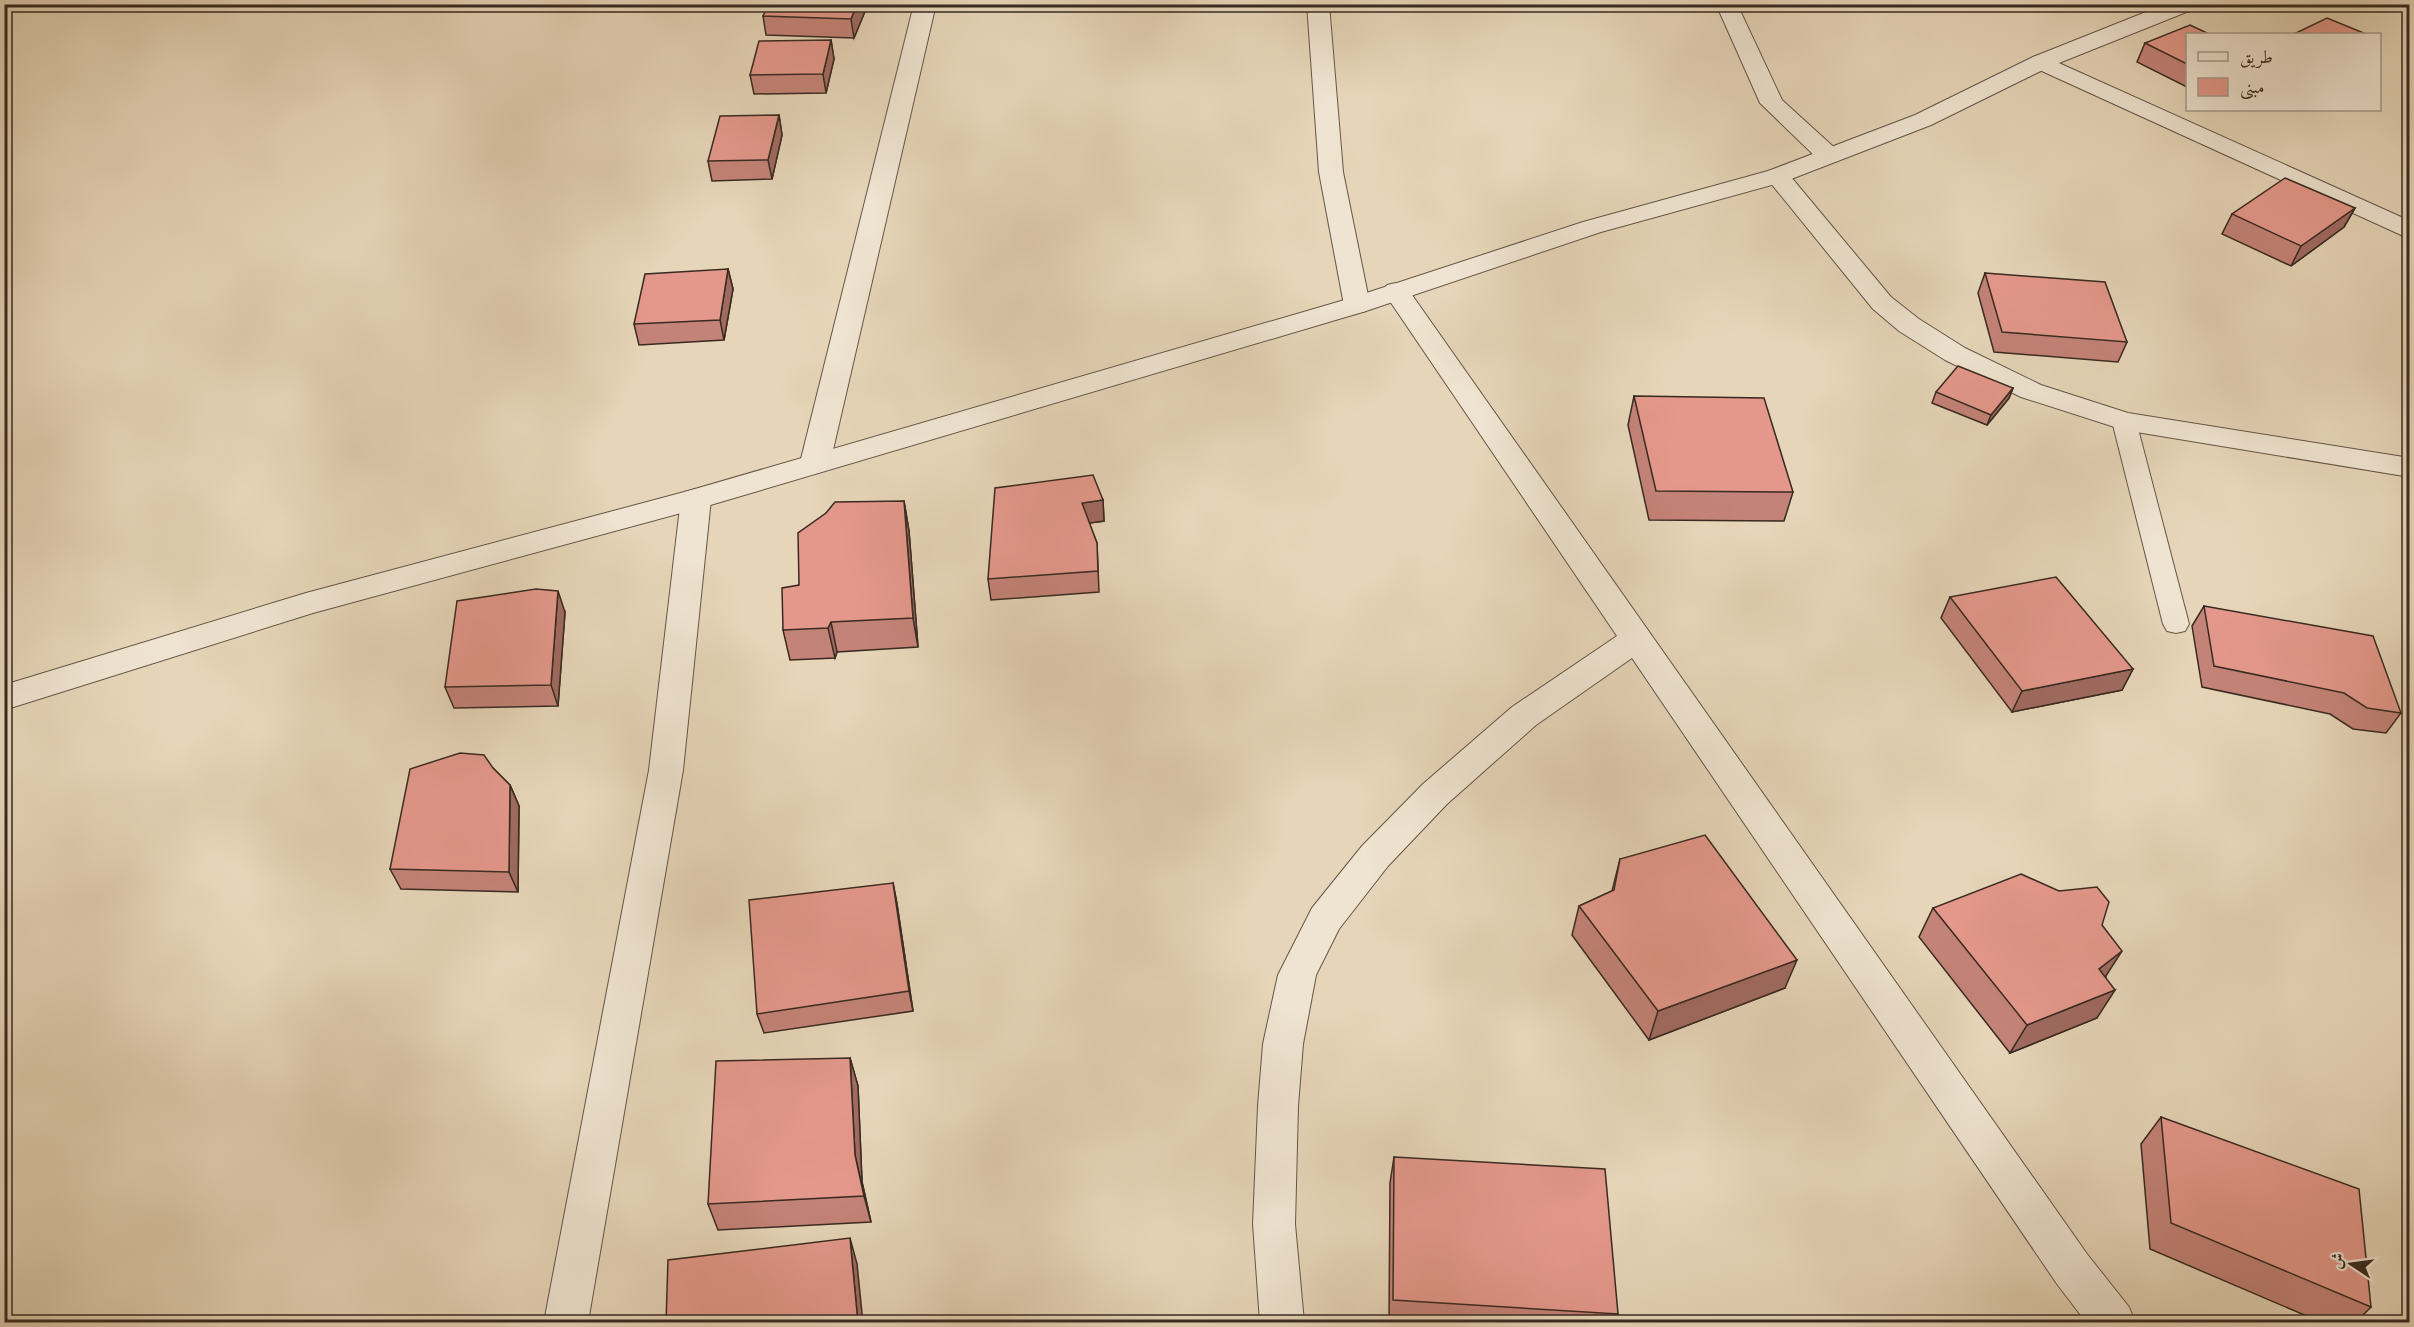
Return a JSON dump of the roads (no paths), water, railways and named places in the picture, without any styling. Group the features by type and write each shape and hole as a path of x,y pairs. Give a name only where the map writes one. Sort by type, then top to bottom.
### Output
{"street":[{"path":"815,463 925,4"},
{"path":"1318,4 1331,172 1357,305"},
{"path":"1726,4 1772,103 1829,156"},
{"path":"4,698 306,604 696,499 1357,305 1592,227 1777,176 1923,120 2041,62 2186,4"},
{"path":"2041,62 2409,231"},
{"path":"1777,176 1882,303 1909,325 1955,354 2031,392 2124,421 2409,468"},
{"path":"1396,291 2072,1269 2113,1323"},
{"path":"566,1323 666,770 696,499"},
{"path":"1282,1323 1274,1224 1278,1106 1283,1044 1297,975 1324,919 1375,856 1435,794 1524,716 1637,639"}],"lane":[{"path":"2124,421 2176,624"}]}
